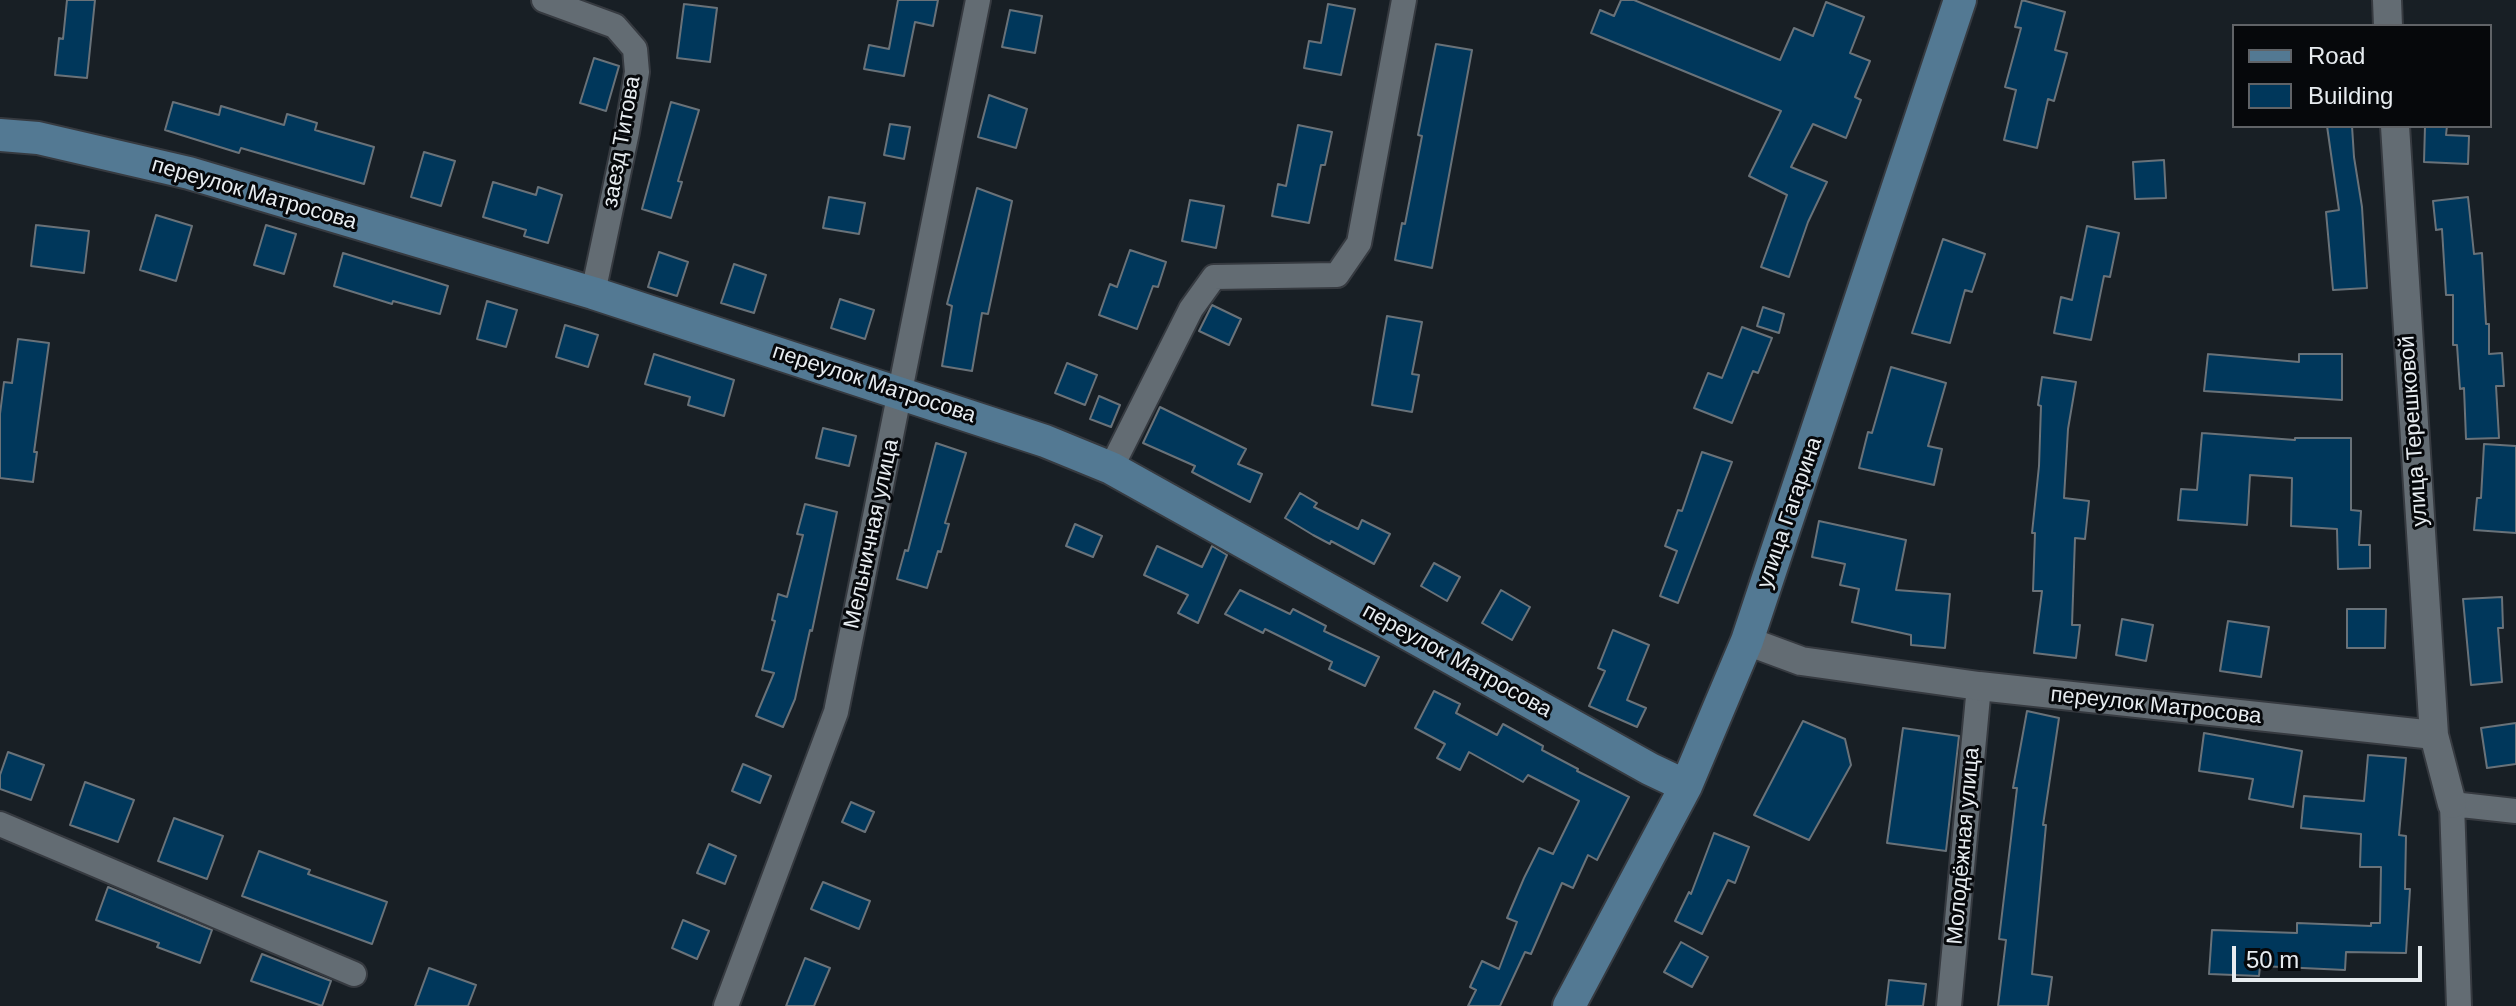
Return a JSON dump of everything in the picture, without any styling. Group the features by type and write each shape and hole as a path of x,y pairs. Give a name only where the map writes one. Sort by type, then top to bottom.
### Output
{"main road":[{"name":"улица Гагарина","path":"1569,1006 1686,786 1747,641 1960,0"},
{"name":"переулок Матросова","path":"0,135 38,138 189,173 593,293 1045,441 1111,468 1686,786"}],"street":[{"name":"заезд Титова","path":"544,0 615,26 635,49 637,72 593,293"},
{"name":"Мельничная улица","path":"726,1006 836,712 978,0"},
{"path":"1111,468 1191,309 1214,277 1337,275 1359,243 1404,0"},
{"path":"2387,0 2388,24"},
{"name":"улица Терешковой","path":"2395,128 2434,735"},
{"name":"переулок Матросова","path":"1747,641 1801,661 1979,686 2434,735"},
{"name":"Молодёжная улица","path":"1949,1006 1979,686"},
{"path":"2434,735 2452,804 2459,1006"},
{"path":"2452,804 2516,811"},
{"path":"0,824 354,974"}],"building":[{"path":"67,0 95,0 87,78 55,75"},
{"path":"898,0 938,0 933,26 915,22 904,76 864,69 869,45 889,49"},
{"path":"1621,0 1634,0 1780,60 1794,28 1813,36 1826,2 1864,17 1850,53 1870,61 1855,97 1861,100 1846,138 1813,124 1791,167 1827,182 1808,222 1789,277 1761,267 1787,195 1749,176 1781,111 1591,33 1600,10 1614,16"},
{"path":"2022,0 2065,12 2055,50 2067,53 2054,101 2048,99 2037,148 2004,140 2016,90 2005,87 2021,28 2015,27"},
{"path":"684,4 717,8 710,62 677,58"},
{"path":"1328,4 1355,9 1341,75 1304,68 1309,41 1321,43"},
{"path":"1010,10 1042,16 1035,53 1002,47"},
{"path":"1436,44 1472,50 1432,268 1395,260 1422,136 1418,135"},
{"path":"594,58 619,66 606,111 580,103"},
{"path":"989,95 1027,109 1016,148 978,137"},
{"path":"173,102 219,115 221,106 284,125 287,114 317,123 315,130 374,147 364,184 241,148 239,153 165,130"},
{"path":"671,102 699,110 678,181 682,182 671,218 642,209"},
{"path":"890,124 910,127 904,159 884,155"},
{"path":"1298,125 1332,132 1325,165 1321,165 1309,223 1272,216 1278,184 1286,186"},
{"path":"2327,128 2352,128 2362,207 2367,288 2333,290 2326,212 2339,210"},
{"path":"2425,128 2447,128 2446,135 2469,136 2468,164 2424,162"},
{"path":"424,152 455,161 441,206 411,197"},
{"path":"2164,160 2166,198 2135,199 2133,162"},
{"path":"493,182 536,195 538,187 562,195 548,243 524,236 526,230 483,217"},
{"path":"977,188 1012,201 988,314 982,313 972,371 942,366 952,306 947,304"},
{"path":"829,197 865,203 859,234 823,228"},
{"path":"2468,197 2474,254 2482,253 2489,354 2502,353 2504,386 2496,386 2499,438 2466,439 2464,388 2460,389 2457,345 2453,345 2453,295 2446,295 2442,229 2436,230 2433,201"},
{"path":"1190,200 1224,206 1216,248 1182,241"},
{"path":"156,215 192,226 176,281 140,270"},
{"path":"36,225 89,231 84,273 31,266"},
{"path":"266,225 296,234 284,274 254,265"},
{"path":"2087,226 2119,233 2110,277 2104,276 2091,340 2054,333 2061,297 2072,300"},
{"path":"1943,239 1985,254 1972,292 1965,290 1950,343 1912,333"},
{"path":"1130,250 1166,262 1158,287 1153,286 1137,329 1099,315 1110,284 1117,287"},
{"path":"659,252 688,262 677,296 648,287"},
{"path":"343,253 448,286 440,314 393,301 392,304 334,286"},
{"path":"734,264 766,275 754,313 721,303"},
{"path":"840,299 874,310 865,339 831,328"},
{"path":"487,301 517,310 506,347 477,339"},
{"path":"1212,305 1241,319 1229,345 1199,331"},
{"path":"1763,307 1784,314 1779,333 1757,326"},
{"path":"1387,316 1422,322 1412,374 1419,375 1412,412 1372,405"},
{"path":"565,325 598,335 588,367 556,357"},
{"path":"1742,327 1772,338 1758,373 1753,371 1732,423 1694,408 1708,373 1722,378"},
{"path":"18,339 49,343 34,452 37,452 33,482 0,478 0,414 4,382 12,383"},
{"path":"654,354 734,380 724,416 688,405 690,397 645,384"},
{"path":"2208,354 2299,362 2299,354 2342,354 2342,400 2204,391"},
{"path":"1067,363 1097,375 1085,405 1055,393"},
{"path":"1891,367 1946,383 1928,446 1942,449 1934,485 1859,468"},
{"path":"2042,377 2076,382 2068,429 2064,498 2089,501 2085,539 2075,538 2072,625 2080,625 2076,658 2034,653 2042,591 2033,591 2035,533 2032,533 2039,466 2041,406 2038,405"},
{"path":"1099,396 1120,405 1111,427 1090,419"},
{"path":"1160,407 1246,449 1238,464 1262,474 1250,502 1192,472 1195,466 1143,443"},
{"path":"823,428 856,436 849,466 816,458"},
{"path":"2202,433 2295,440 2351,438 2351,510 2361,511 2359,545 2370,545 2370,568 2338,569 2337,529 2291,526 2292,478 2250,475 2247,525 2178,520 2181,489 2197,490"},
{"path":"936,443 966,453 945,523 949,524 941,552 938,551 927,588 897,579 905,550 908,551"},
{"path":"2484,444 2516,446 2516,533 2474,530 2477,498 2481,498"},
{"path":"1702,452 1732,462 1678,603 1660,596 1677,551 1665,546 1678,510 1682,511"},
{"path":"1300,493 1317,503 1314,507 1358,529 1362,520 1390,534 1374,564 1331,541 1330,544 1285,518"},
{"path":"805,504 837,512 795,699 783,727 756,716 774,673 762,670 775,621 772,620 778,594 787,597 803,535 797,534"},
{"path":"1819,521 1906,540 1896,590 1950,594 1945,648 1911,645 1911,635 1852,622 1859,589 1840,585 1845,564 1812,557"},
{"path":"1075,524 1102,536 1093,557 1066,546"},
{"path":"1157,546 1202,567 1212,546 1227,555 1198,623 1178,613 1188,595 1144,575"},
{"path":"1434,563 1460,577 1447,601 1421,586"},
{"path":"1240,590 1290,614 1293,609 1326,626 1324,631 1379,657 1365,686 1329,669 1332,662 1265,629 1263,633 1225,614"},
{"path":"1501,590 1530,607 1512,640 1482,623"},
{"path":"2502,597 2503,628 2498,628 2502,682 2471,685 2463,599"},
{"path":"2347,609 2386,609 2385,648 2347,648"},
{"path":"2122,619 2153,625 2146,661 2116,655"},
{"path":"2228,621 2269,627 2261,677 2220,671"},
{"path":"1613,630 1649,645 1627,700 1646,708 1637,727 1589,706 1605,671 1598,668"},
{"path":"1434,691 1460,704 1456,713 1497,735 1503,724 1543,746 1542,750 1577,771 1629,797 1597,860 1588,855 1573,888 1562,883 1531,954 1525,952 1500,1006 1468,1006 1476,990 1470,987 1482,961 1499,969 1517,922 1507,918 1524,878 1539,848 1553,854 1579,801 1528,775 1523,782 1469,752 1460,770 1437,758 1445,744 1415,728"},
{"path":"2027,711 2059,718 2043,825 2046,825 2032,974 2052,977 2048,1006 1998,1006 2006,940 1999,939 2017,788 2013,788"},
{"path":"1803,721 1845,739 1851,765 1809,840 1754,815"},
{"path":"2516,723 2516,764 2487,768 2481,728"},
{"path":"1903,728 1959,736 1946,851 1887,843"},
{"path":"2204,733 2302,751 2293,807 2249,799 2253,779 2199,771"},
{"path":"8,752 44,765 31,800 0,789 0,775"},
{"path":"2368,755 2406,758 2399,835 2406,836 2405,889 2410,889 2406,953 2346,952 2345,970 2260,966 2259,976 2209,974 2212,930 2297,933 2297,923 2371,926 2371,923 2380,923 2381,867 2360,867 2361,834 2301,828 2304,796 2364,801"},
{"path":"743,764 771,776 760,803 732,791"},
{"path":"85,782 134,800 118,842 70,825"},
{"path":"851,802 874,812 865,832 842,822"},
{"path":"174,818 223,836 207,879 158,861"},
{"path":"1714,833 1749,847 1735,883 1728,880 1702,934 1675,921 1689,892 1691,894"},
{"path":"709,844 736,856 725,884 697,873"},
{"path":"259,851 310,870 308,874 387,902 372,944 242,896"},
{"path":"823,882 870,901 859,929 811,909"},
{"path":"108,887 212,930 200,963 157,947 159,943 96,920"},
{"path":"683,920 709,931 697,959 672,948"},
{"path":"1681,942 1708,957 1692,987 1664,972"},
{"path":"262,954 331,981 322,1006 251,981"},
{"path":"805,958 830,968 814,1006 786,1006"},
{"path":"429,968 476,985 468,1006 415,1006"},
{"path":"1889,980 1926,984 1923,1006 1886,1006"}]}
